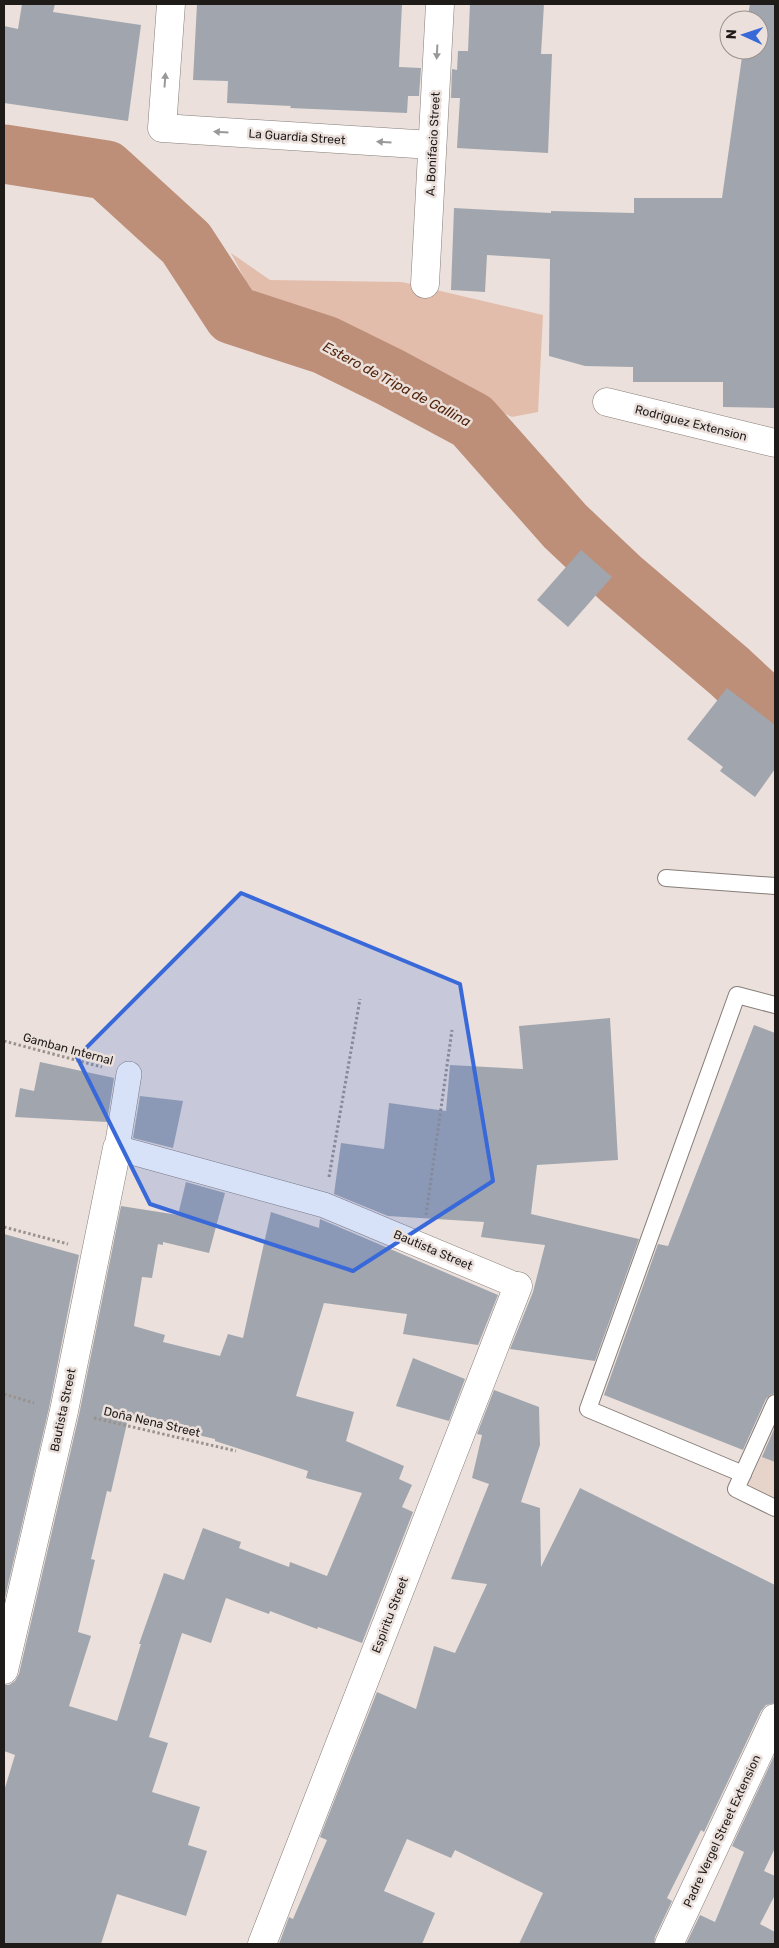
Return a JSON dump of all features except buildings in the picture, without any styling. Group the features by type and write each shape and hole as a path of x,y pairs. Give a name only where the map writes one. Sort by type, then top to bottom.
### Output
{"street":[{"name":"La Guardia Street","path":"171,4 162,128 432,145"},
{"name":"A. Bonifacio Street","path":"426,284 440,4"},
{"name":"Rodriguez Extension","path":"607,402 775,443"},
{"name":"Bautista Street","path":"4,1670 64,1411 97,1252 129,1074"},
{"name":"Bautista Street","path":"117,1148 324,1205 518,1286"},
{"name":"Espiritu Street","path":"262,1944 518,1286"},
{"name":"Padre Vergel Street Extension","path":"669,1944 775,1718"}],"lane":[{"path":"666,878 775,886"},
{"path":"743,1474 588,1409 737,995 775,1005"},
{"path":"775,1403 736,1489 775,1508"}],"path":[{"path":"324,1205 360,999"},
{"path":"421,1245 452,1030"},
{"name":"Gamban Internal","path":"4,1042 129,1074"},
{"path":"4,1227 97,1252"},
{"name":"Doña Nena Street","path":"64,1411 236,1452"}],"highlighted area":[{"path":"241,893 460,984 493,1181 353,1271 150,1204 77,1057"}],"shaded area":[{"path":"231,253 270,280 402,282 543,315 538,412 512,417 256,301"},
{"path":"775,1427 775,1501 747,1487"}],"waterway":[{"name":"Estero de Tripa de Gallina","path":"4,154 106,170 186,243 233,315 325,345 472,421 565,526 621,579 729,671 775,714"}]}
